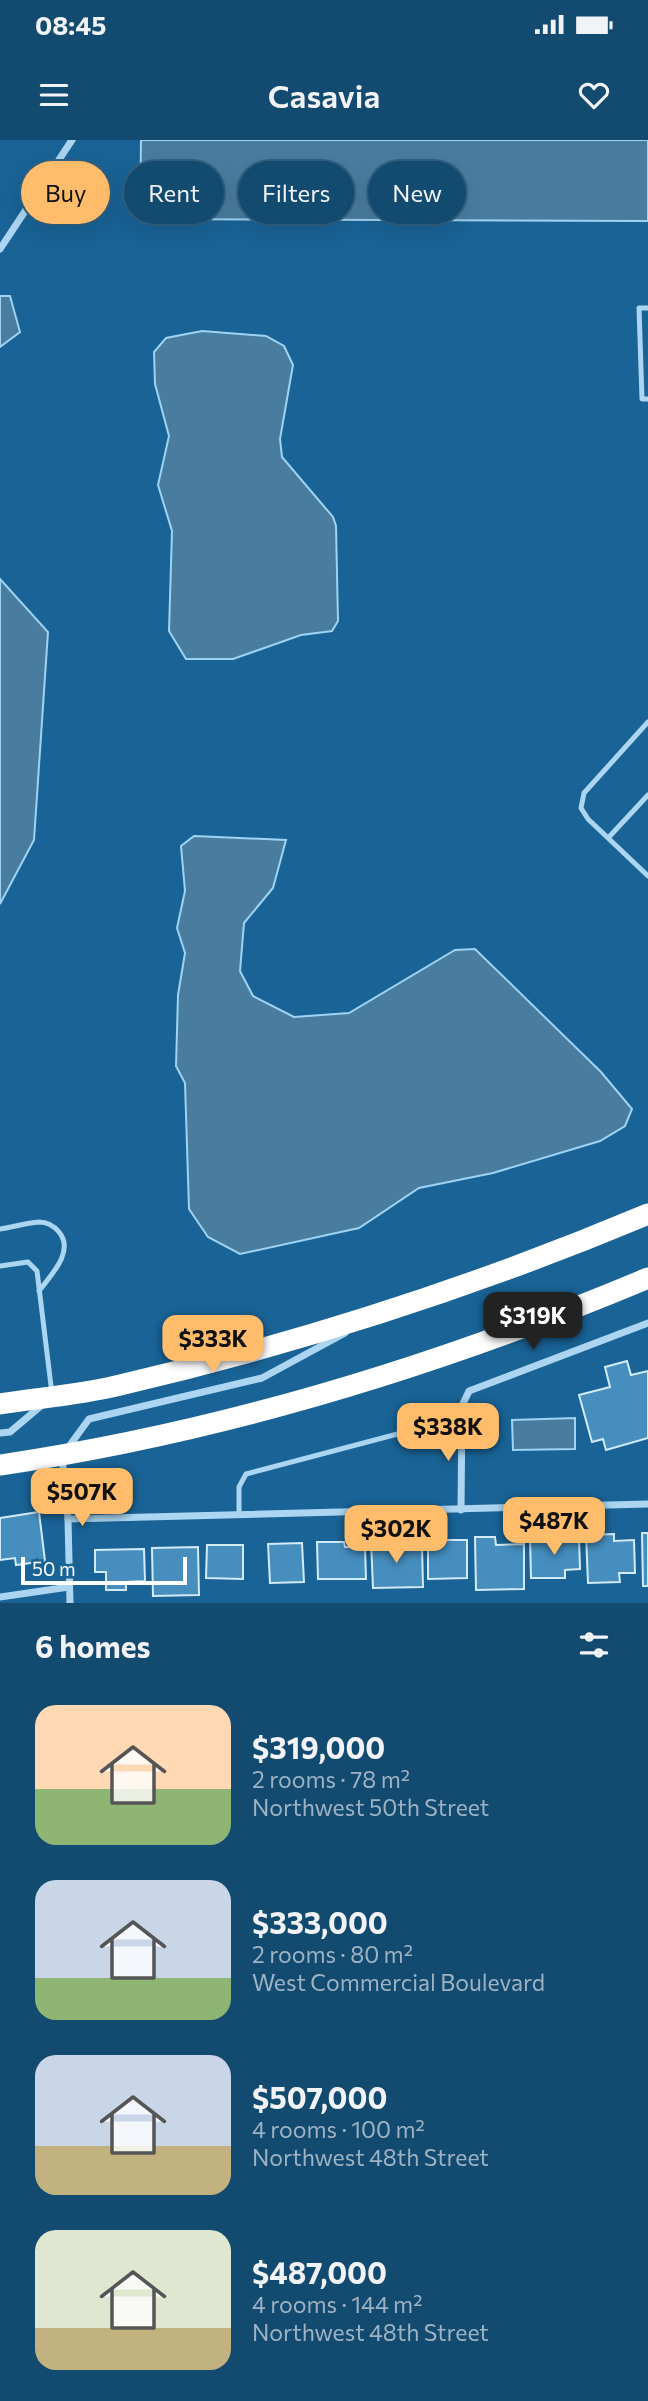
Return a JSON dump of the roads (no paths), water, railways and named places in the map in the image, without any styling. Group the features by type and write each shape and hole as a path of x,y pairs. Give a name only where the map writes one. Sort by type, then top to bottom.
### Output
{"highway":[{"path":"0,1404 113,1387 388,1310 549,1255 648,1214"},
{"path":"0,1465 62,1456 222,1421 402,1370 576,1308 648,1278"}],"street":[{"path":"0,249 72,140"},
{"path":"70,1603 68,1519 62,1456 89,1419 262,1378 388,1310"},
{"path":"461,1510 462,1406 469,1391 648,1324"},
{"path":"0,1433 10,1432 52,1396"},
{"path":"68,1519 648,1504"},
{"path":"0,1597 69,1587"}],"lane":[{"path":"648,308 639,308 642,399 648,398"},
{"path":"648,722 584,793 581,808 648,876"},
{"path":"608,837 648,795"},
{"path":"0,1229 42,1222 53,1226 61,1234 65,1246 62,1259 39,1291"},
{"path":"0,1266 28,1262 37,1271 52,1396"},
{"path":"239,1515 239,1487 246,1474 462,1417"}],"water":[{"path":"141,140 648,140 648,221 466,220 466,161 368,161 368,220 354,220 354,161 238,161 238,219 224,219 224,161 141,161"},
{"path":"0,296 10,296 20,332 0,347"},
{"path":"202,331 266,336 284,346 293,365 280,439 282,457 333,517 336,526 338,621 332,631 301,635 233,659 186,659 169,631 172,531 158,485 169,436 155,384 154,352 166,338"},
{"path":"0,579 48,632 34,840 0,904"},
{"path":"194,836 286,840 273,888 244,923 240,971 253,996 294,1017 349,1013 455,950 475,949 601,1072 632,1109 625,1126 600,1141 493,1173 419,1188 359,1228 240,1254 208,1237 189,1209 185,1083 176,1066 178,995 185,953 177,928 185,891 181,846"},
{"path":"575,1418 575,1449 513,1450 512,1420"}]}
